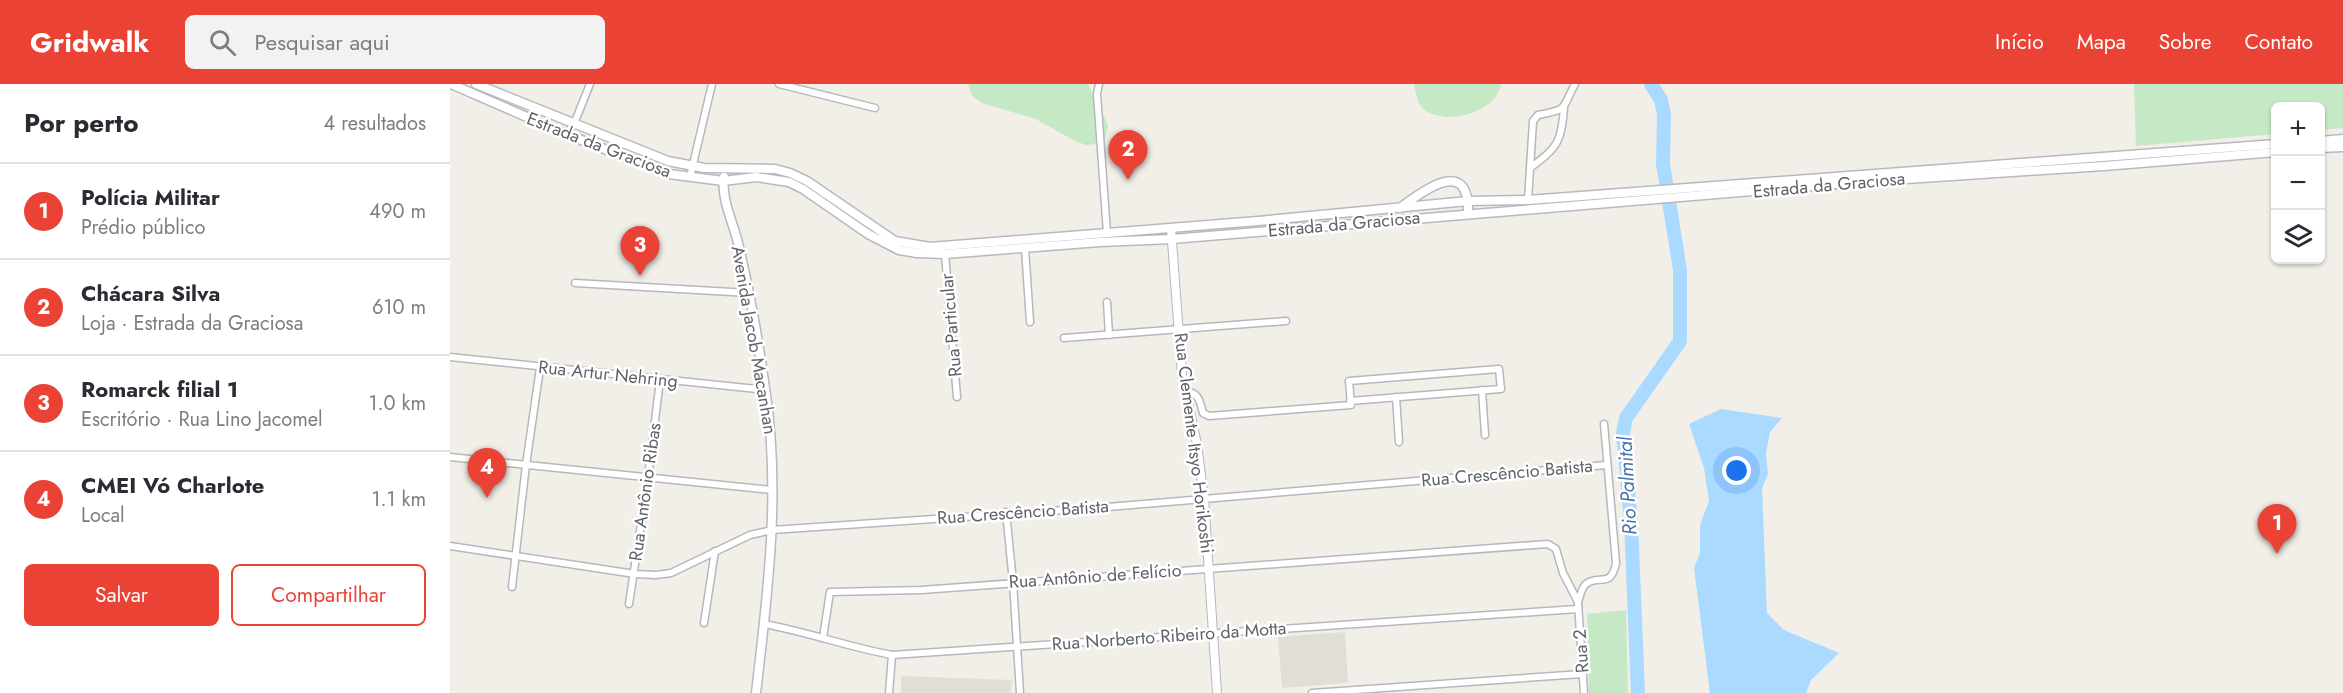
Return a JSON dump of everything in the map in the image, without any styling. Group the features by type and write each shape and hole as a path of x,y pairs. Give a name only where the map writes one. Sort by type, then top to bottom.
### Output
{"main road":[{"name":"Estrada da Graciosa","path":"451,84 659,171 723,181 756,177 789,182 803,189 882,243 899,250 917,253 945,254 1172,239 1468,214 1656,194"},
{"name":"Estrada da Graciosa","path":"479,85 652,156 692,166 725,169 775,169 790,173 807,181 895,241 930,247 1468,201 1656,194 2271,152"},
{"path":"2325,141 2343,139"},
{"name":"Estrada da Graciosa","path":"1685,192 2271,144"},
{"path":"2325,148 2343,147"},
{"name":"Avenida Jacob Macanhan","path":"725,169 723,190 748,294 766,390 771,444 772,530 756,693"},
{"path":"1399,208 1432,186 1448,182 1459,183 1465,188 1468,214"}],"street":[{"path":"566,134 574,124 590,84"},
{"path":"690,177 712,84"},
{"path":"779,84 875,108"},
{"path":"1099,84 1097,94 1107,233"},
{"path":"1530,168 1553,151 1557,144 1564,108 1575,84"},
{"path":"476,95 479,85"},
{"path":"1528,200 1533,122 1538,115 1557,112 1564,108"},
{"name":"Rua Clemente Itsyo Horikoshi","path":"1171,228 1182,375 1197,444 1204,498 1217,693"},
{"path":"1025,248 1030,322"},
{"name":"Rua Particular","path":"945,254 957,397"},
{"path":"575,284 748,294"},
{"path":"1107,302 1109,335"},
{"path":"1064,338 1286,321"},
{"name":"Rua Artur Nehring","path":"450,357 766,390"},
{"path":"512,587 540,368"},
{"path":"1186,392 1196,394 1203,413 1209,416 1350,405 1349,381 1499,369 1501,389 1350,401"},
{"name":"Rua Antônio Ribas","path":"629,604 660,380"},
{"path":"1482,390 1485,435"},
{"path":"1396,397 1399,442"},
{"path":"1578,605 1585,585 1608,580 1615,569 1614,527 1606,465 1604,424"},
{"path":"450,457 772,490"},
{"name":"Rua Crescêncio Batista","path":"450,546 515,554 634,574 656,575 671,573 750,535 772,530 1108,507 1606,465"},
{"path":"1006,513 1020,693"},
{"name":"Rua Antônio de Felício","path":"823,638 830,592 921,590 1548,544 1556,549 1563,573 1578,605"},
{"path":"704,622 715,551"},
{"name":"Rua Norberto Ribeiro da Motta","path":"764,624 795,630 857,649 892,654 1018,647 1578,605"},
{"name":"Rua 2","path":"1578,605 1584,693"},
{"path":"889,693 892,654"},
{"path":"1312,693 1582,674"}],"shaded area":[{"path":"1345,632 1348,683 1282,688 1278,637"},
{"path":"901,676 1012,680 1011,693 901,693"}],"green space":[{"path":"968,84 1088,84 1108,125 1105,139 1086,145 1075,141 1036,119 982,103 972,96"},
{"path":"1414,84 1501,84 1491,102 1481,109 1470,114 1446,117 1434,115 1422,108"},
{"path":"2134,84 2343,84 2343,128 2325,130 2325,102 2271,102 2271,134 2136,146"},
{"path":"1626,610 1628,693 1589,693 1587,614"}],"water":[{"path":"1721,409 1782,418 1770,432 1766,453 1768,474 1762,488 1767,613 1784,630 1839,653 1811,680 1806,693 1710,693 1694,568 1700,553 1700,525 1709,501 1704,468 1689,424"}],"waterway":[{"name":"Rio Palmital","path":"1638,693 1631,522 1623,433 1626,418 1680,341 1680,270 1663,164 1664,114 1661,100 1651,84"}],"place":[{"name":"Chácara Silva","path":"1128,180"},
{"name":"Romarck filial 1","path":"640,276"},
{"name":"CMEI Vó Charlote","path":"487,498"},
{"name":"Polícia Militar","path":"2277,554"}]}
